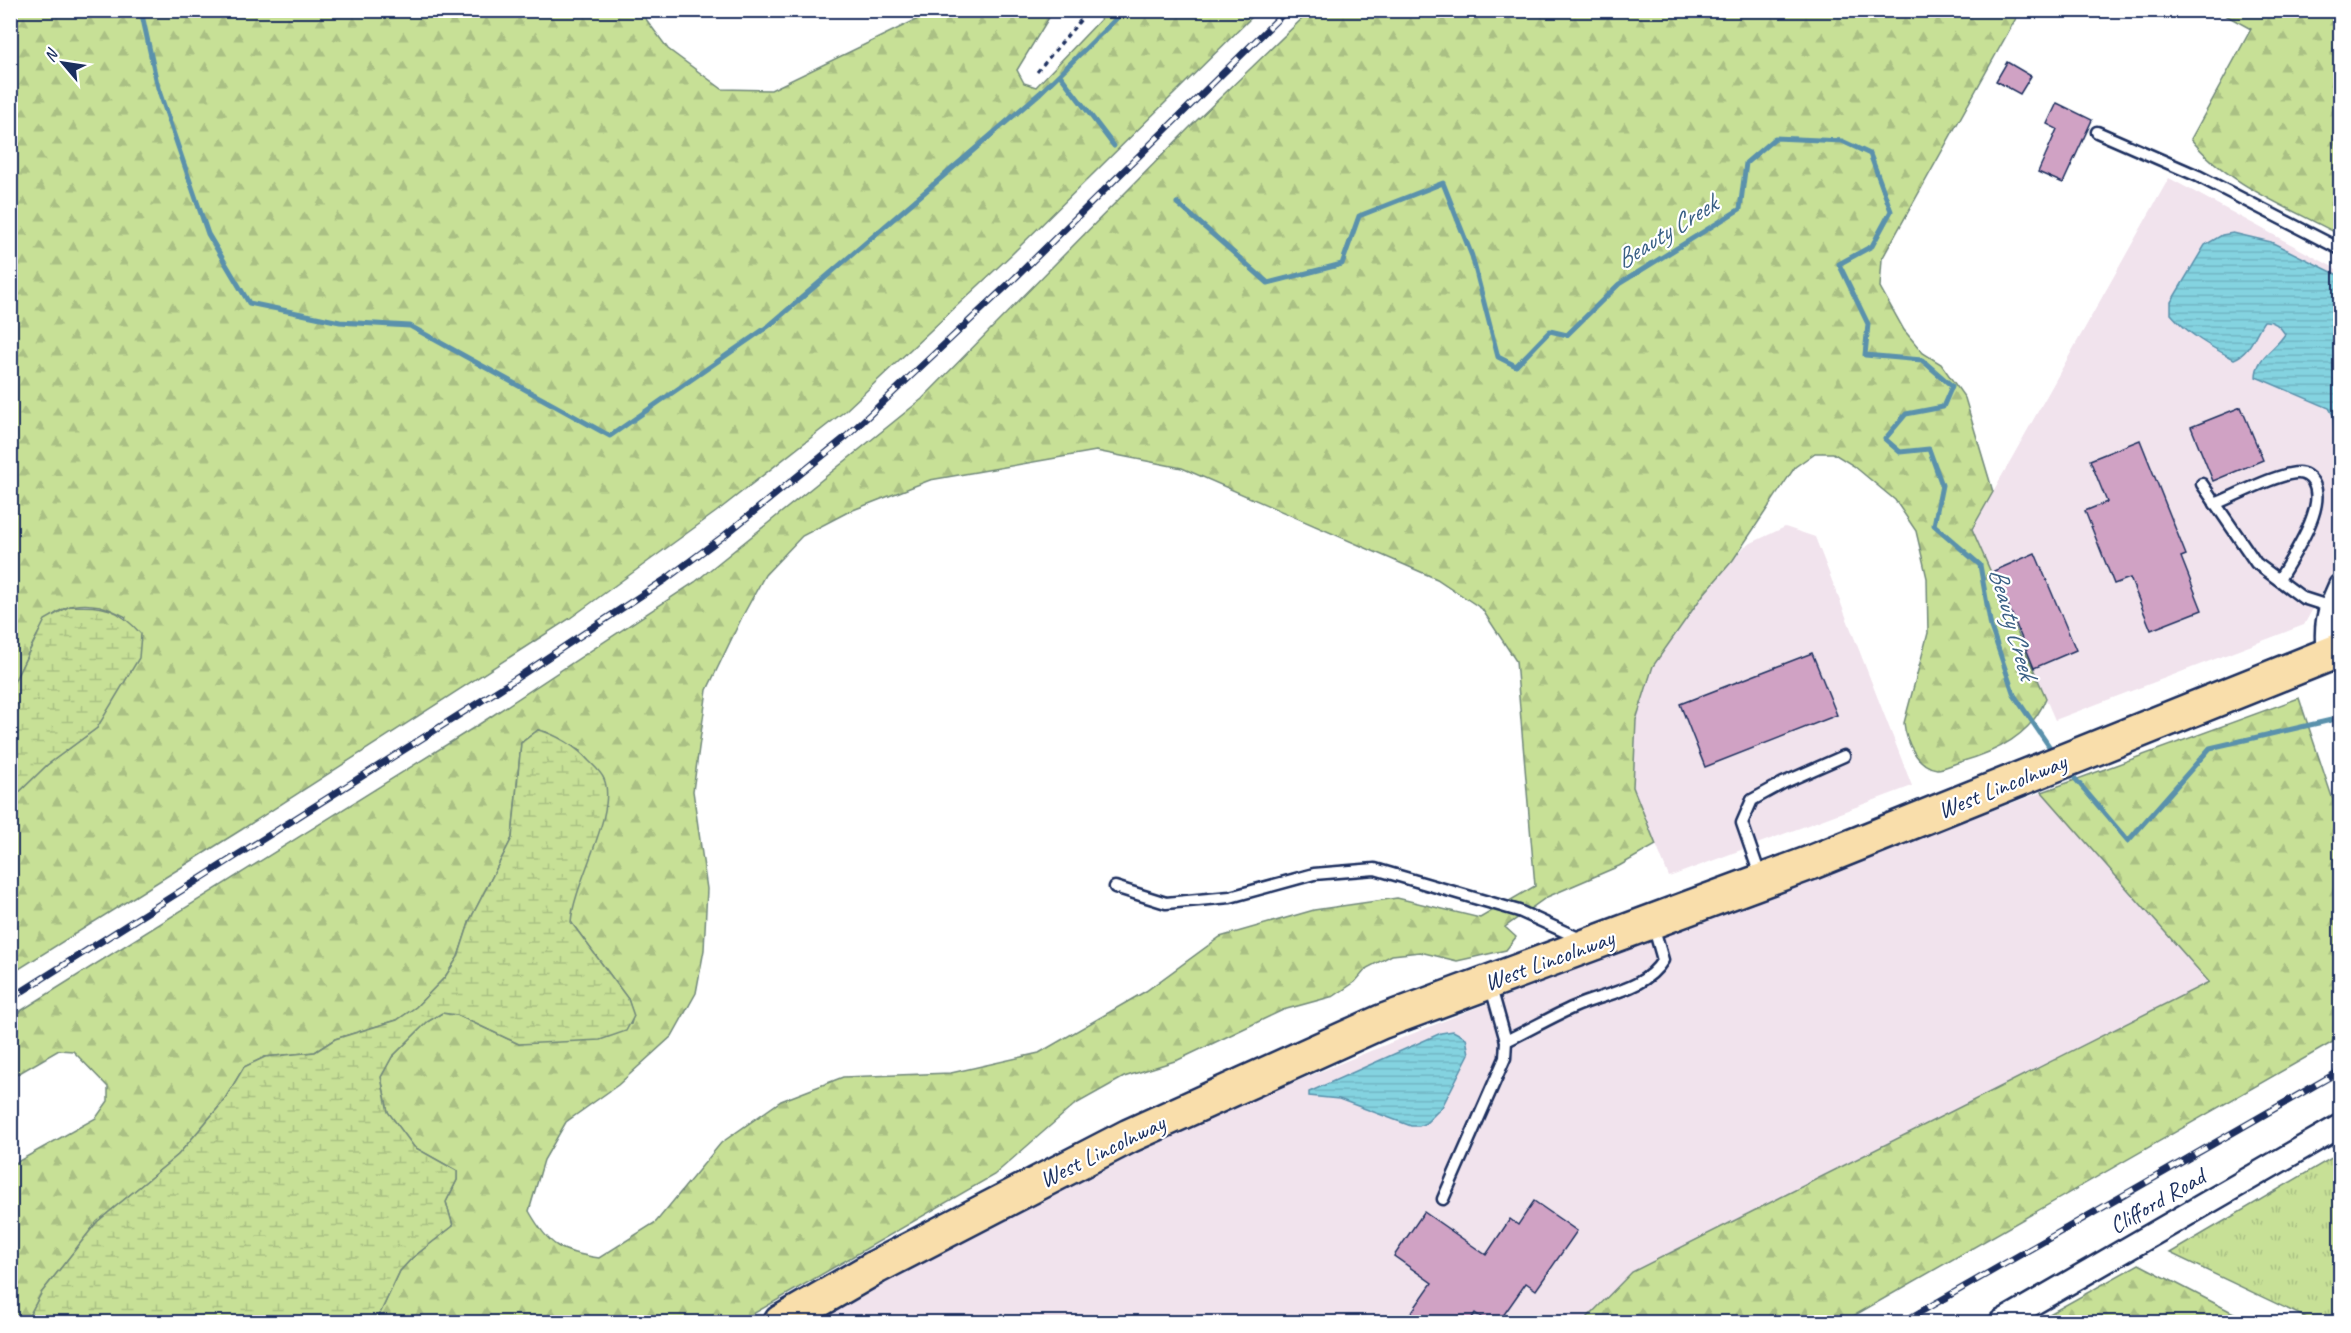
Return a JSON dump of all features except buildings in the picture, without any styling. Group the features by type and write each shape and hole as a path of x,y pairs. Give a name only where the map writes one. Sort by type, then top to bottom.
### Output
{"main road":[{"name":"West Lincolnway","path":"781,1323 876,1267 1129,1136 1381,1022 1762,881 2334,653"}],"street":[{"path":"2334,653 2326,630 2331,607 2340,586"},
{"name":"Clifford Road","path":"2001,1323 2340,1125"}],"lane":[{"path":"2097,132 2198,176 2340,249"},
{"path":"2215,504 2278,477 2297,473 2312,480 2316,488 2312,520 2278,580"},
{"path":"2202,484 2256,562 2303,598 2331,607"},
{"path":"1762,881 1742,822 1752,800 1783,783 1844,756"},
{"path":"1114,887 1166,903 1230,897 1314,874 1375,869 1519,911 1591,944"},
{"path":"1506,1041 1575,1006 1624,990 1654,974 1663,960 1652,922"},
{"path":"1443,1199 1505,1058 1506,1041 1489,982"}],"path":[{"path":"1037,72 1089,10"},
{"path":"1124,10 1135,16 1146,16 1157,10"}],"shaded area":[{"path":"2169,178 2340,271 2340,559 2304,625 2055,720 1972,529"},
{"path":"1785,527 1815,537 1912,786 1669,877 1633,787 1636,720 1653,666 1703,595 1745,546"},
{"path":"2042,792 2209,982 1632,1272 1583,1322 822,1322 819,1319 1039,1199 1246,1102 1468,1011"}],"green space":[{"path":"11,11 640,11 668,49 722,89 771,90 934,11 1053,11 1017,70 1024,83 1036,87 1102,18 1105,11 1258,11 1012,254 845,411 716,512 569,619 241,830 11,974 11,800 47,765 97,728 126,617 100,606 80,605 64,608 42,628 11,688"},
{"path":"1310,11 2020,11 1882,259 1880,287 1904,330 1923,353 1941,364 1965,398 1993,492 1972,529 2046,698 2040,711 2022,732 1987,753 1937,769 1924,764 1918,758 1907,738 1904,723 1928,633 1927,578 1916,531 1895,500 1854,466 1833,453 1815,453 1795,467 1733,560 1703,595 1653,666 1636,720 1633,787 1656,845 1619,866 1547,897 1505,927 1516,937 1506,950 1457,961 1420,952 1392,955 1367,968 1355,982 1334,996 1283,1010 1178,1060 1124,1077 1074,1105 994,1175 739,1322 557,1322 524,1318 513,1322 376,1322 400,1271 412,1258 453,1226 446,1202 457,1180 457,1171 414,1147 388,1112 381,1077 392,1057 427,1022 442,1013 457,1015 519,1044 631,1024 633,1016 628,999 571,922 581,751 538,730 521,743 512,838 470,920 458,957 445,977 416,1007 397,1020 335,1039 315,1052 265,1057 244,1067 223,1102 178,1155 97,1222 42,1292 26,1322 11,1322 10,1166 96,1118 108,1101 108,1087 73,1051 59,1050 11,1078 11,1017 478,725 695,582 922,399 1194,123","holes":["1096,451 1182,468 1437,579 1482,609 1516,661 1535,886 1480,918 1397,898 1314,910 1220,937 1146,991 1039,1053 951,1073 843,1077 781,1101 721,1143 656,1222 599,1258 557,1246 543,1233 529,1211 544,1160 566,1122 618,1085 672,1036 696,993 704,950 707,889 693,791 707,690 765,575 802,536 848,512 930,480"]},
{"path":"2218,11 2340,11 2340,235 2240,182 2205,155 2191,139 2251,29"},
{"path":"70,606 102,608 125,618 141,634 139,658 97,728 47,765 11,800 11,688 45,620"},
{"path":"2299,698 2340,821 2340,1038 1843,1322 1583,1322 1632,1272 2209,982 2042,792"},
{"path":"538,730 572,746 595,767 604,779 607,793 601,828 579,887 571,922 628,999 634,1016 626,1031 600,1040 519,1044 457,1015 442,1013 427,1022 392,1057 381,1077 388,1112 414,1147 457,1171 457,1180 446,1202 453,1226 412,1258 400,1271 376,1322 26,1322 42,1292 97,1222 178,1155 223,1102 244,1067 265,1057 315,1052 335,1039 397,1020 416,1007 445,977 458,957 470,920 512,838 521,743"},
{"path":"2340,1153 2340,1322 2315,1322 2170,1253"},
{"path":"2139,1264 2251,1322 2035,1322"}],"water":[{"path":"2233,233 2271,242 2340,276 2340,439 2334,432 2333,415 2329,408 2256,377 2259,364 2285,334 2276,324 2264,321 2248,348 2234,359 2200,340 2171,314 2171,302 2205,245 2222,235"},
{"path":"1453,1031 1466,1038 1469,1054 1442,1107 1426,1123 1411,1126 1339,1099 1309,1096 1309,1092 1441,1033"}],"waterway":[{"path":"141,10 158,88 208,234 249,303 340,322 410,326 610,436 770,325 1040,93 1118,17"},
{"name":"Beauty Creek","path":"1060,75 1114,146"},
{"name":"Beauty Creek","path":"1177,203 1268,283 1342,264 1359,216 1443,183 1472,256 1498,357 1516,366 1550,331 1567,335 1619,284 1740,209 1746,163 1775,138 1842,141 1870,154 1891,211 1872,246 1839,264 1868,324 1865,355 1922,360 1952,386 1943,407 1906,414 1885,439 1900,452 1929,449 1942,485 1934,525 1980,565 1991,627 2014,695 2051,749"},
{"name":"Beauty Creek","path":"2072,775 2128,841 2210,748 2340,718"}],"railway":[{"path":"10,999 500,689 666,579 725,535 847,436 1015,278 1287,10"},
{"path":"1903,1322 2340,1071"}]}
